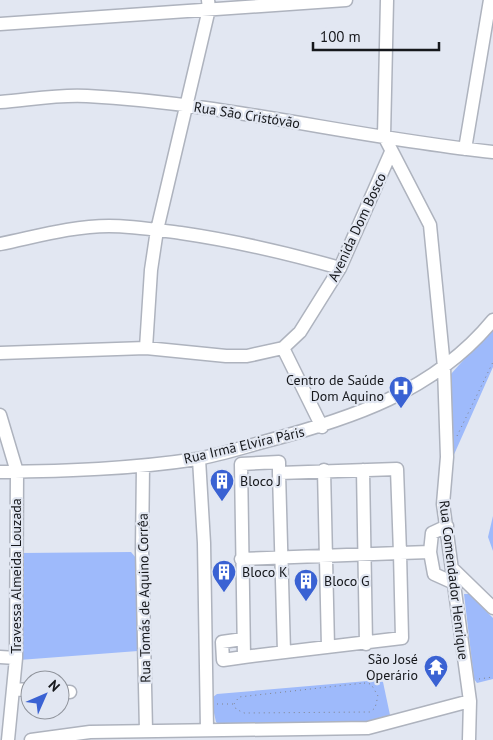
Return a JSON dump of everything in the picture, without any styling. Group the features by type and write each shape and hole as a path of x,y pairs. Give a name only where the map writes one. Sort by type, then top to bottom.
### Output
{"street":[{"path":"0,24 208,5 346,0"},
{"name":"Avenida Dom Bosco","path":"387,0 384,136 430,226 444,367"},
{"path":"465,149 490,0"},
{"path":"146,348 151,270 157,230 208,5"},
{"name":"Rua São Cristóvão","path":"0,102 85,95 185,106 493,152"},
{"name":"Avenida Dom Bosco","path":"282,348 300,332 340,268 391,152"},
{"path":"0,244 61,231 108,226 157,230 237,241 276,249 340,268"},
{"path":"444,367 477,339 493,320"},
{"path":"0,353 146,348 226,356 266,353 282,348 322,427"},
{"name":"Rua Irmã Elvira Páris","path":"0,472 143,466 199,458 322,427 415,388 444,367"},
{"name":"Rua Comendador Henrique","path":"444,367 447,457 443,504 470,701 469,740"},
{"name":"Travessa Almeida Louzada","path":"0,415 16,472 16,658 8,740"},
{"path":"199,458 204,543 207,730"},
{"path":"244,657 242,640 241,464 279,462 284,652"},
{"name":"Rua Tomás de Aquino Corrêa","path":"143,466 142,549 146,731"},
{"path":"324,470 328,646"},
{"path":"242,640 222,642 223,660 328,646 366,644 402,638 397,470 324,470 279,473"},
{"path":"363,470 366,644"},
{"path":"447,526 432,533 430,552 434,574 454,584"},
{"path":"241,559 430,552"},
{"path":"452,568 493,608"},
{"path":"0,657 16,658"},
{"path":"14,689 20,689"},
{"path":"31,740 90,732 207,730 229,735 368,728 470,701"}],"path":[{"path":"455,439 493,362"},
{"path":"467,682 493,677"},
{"path":"364,683 371,684 378,696 375,708 364,713 244,713 236,709 234,704 239,698 364,683"},
{"path":"212,704 234,704"}],"shaded area":[{"path":"493,327 493,367 452,459 451,374"},
{"path":"493,516 493,551 488,537"},
{"path":"131,552 136,558 138,651 19,660 21,553"},
{"path":"464,594 469,594 493,618 493,679 477,683 474,679"},
{"path":"379,680 383,682 390,715 387,718 366,724 220,725 216,722 212,704 213,697 217,694"}],"place":[{"name":"Centro de Saúde Dom Aquino","path":"401,409"},
{"name":"Bloco J","path":"222,502"},
{"name":"Bloco K","path":"224,593"},
{"name":"Bloco G","path":"306,602"},
{"name":"São José Operário","path":"436,688"}]}
